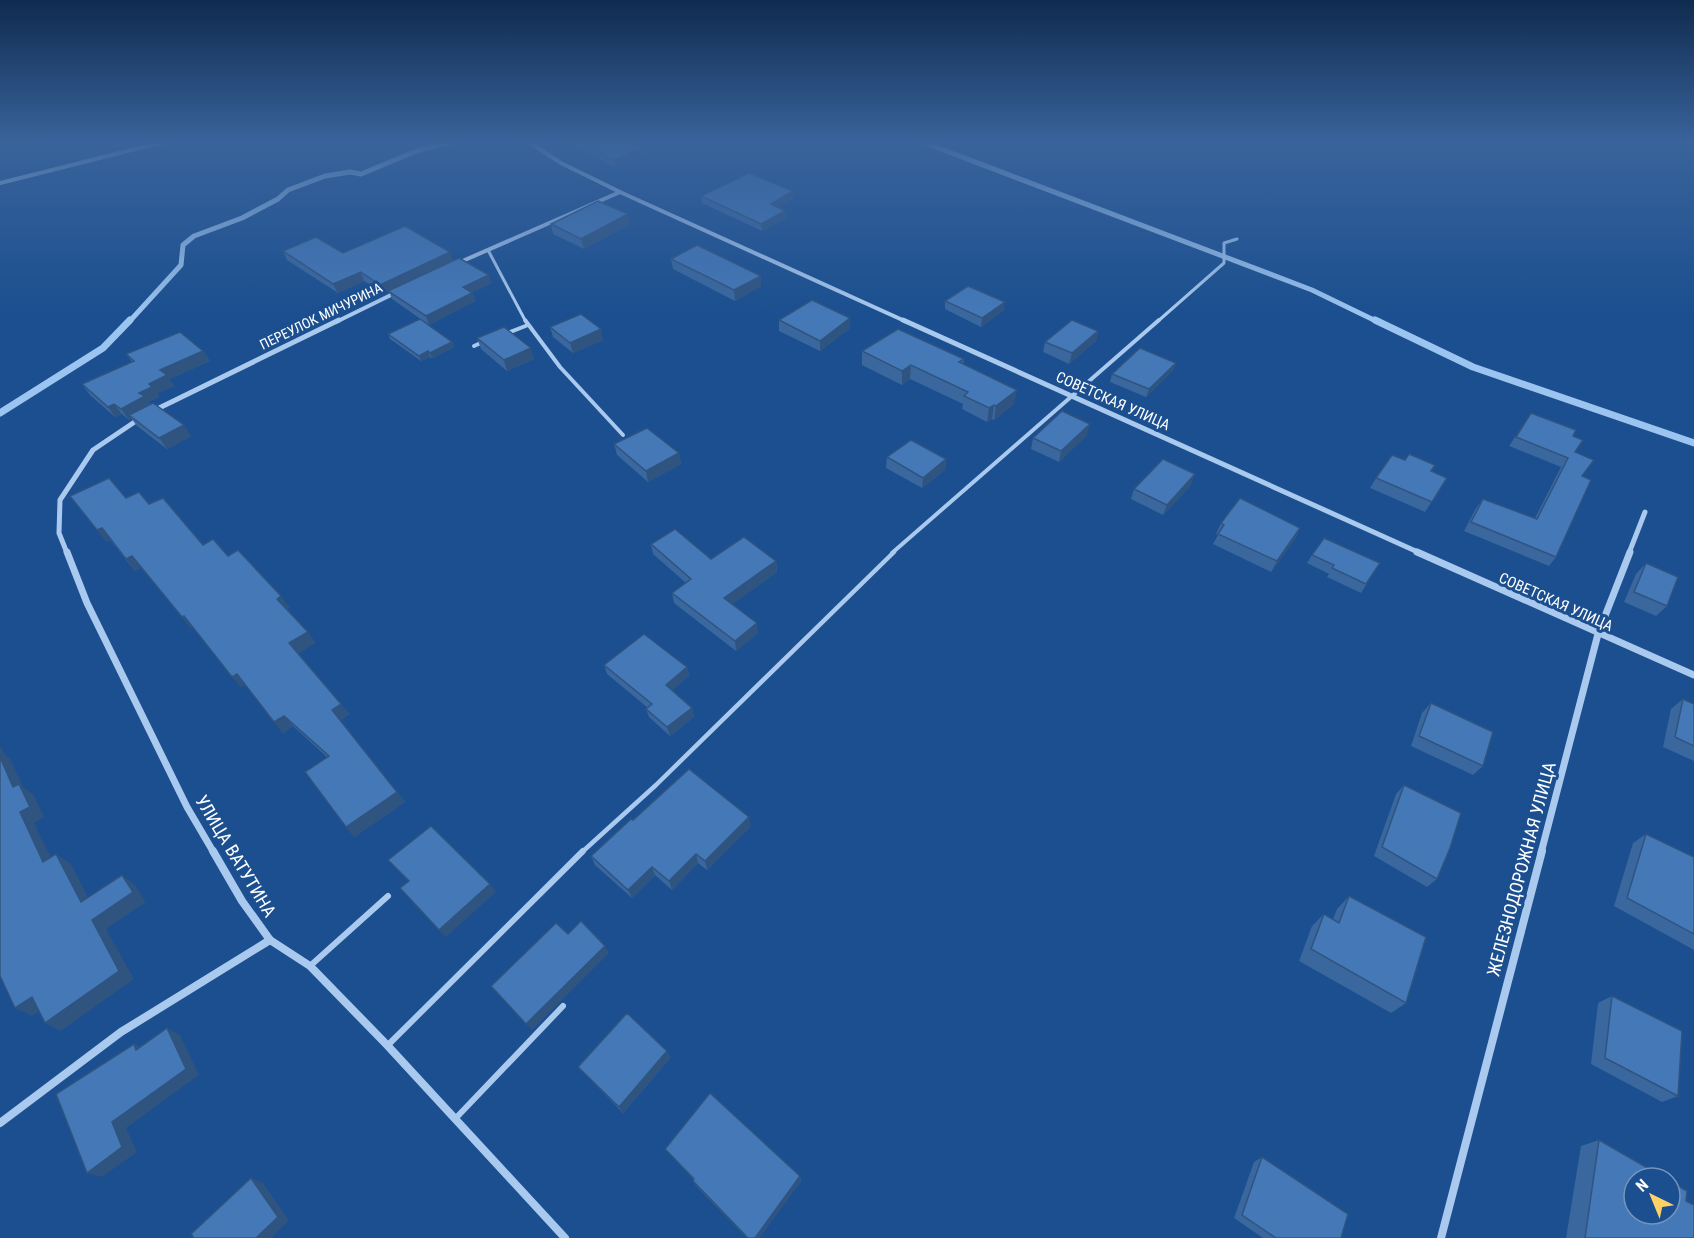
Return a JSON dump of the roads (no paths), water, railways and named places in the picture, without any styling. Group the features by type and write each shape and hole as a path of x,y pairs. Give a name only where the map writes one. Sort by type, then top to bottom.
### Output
{"street":[{"path":"451,267 605,199"},
{"name":"СОВЕТСКАЯ УЛИЦА","path":"636,199 1598,634 1694,675"},
{"name":"ПЕРЕУЛОК МИЧУРИНА","path":"60,500 93,450 138,419 401,290"},
{"name":"УЛИЦА ВАТУТИНА","path":"60,500 59,533 87,603 187,807 242,901 270,940 310,966 387,1045 565,1238"},
{"name":"ЖЕЛЕЗНОДОРОЖНАЯ УЛИЦА","path":"1441,1238 1598,634 1645,512"},
{"path":"0,1123 76,1065 153,1011 241,960 270,940"}],"lane":[{"path":"387,1045 585,849 656,785 878,566 1224,263 1224,243 1237,239"},
{"path":"488,250 513,301 528,325 563,372 623,435"},
{"path":"495,338 528,325"},
{"path":"474,346 485,342"},
{"path":"310,966 388,896"},
{"path":"455,1119 563,1006"}],"waterway":[{"path":"129,322 181,265 183,245 194,236 242,218 278,199"},
{"path":"1072,199 1312,290 1378,322"},
{"path":"0,413 103,348 130,320"},
{"path":"1375,320 1473,367 1694,443"}]}
